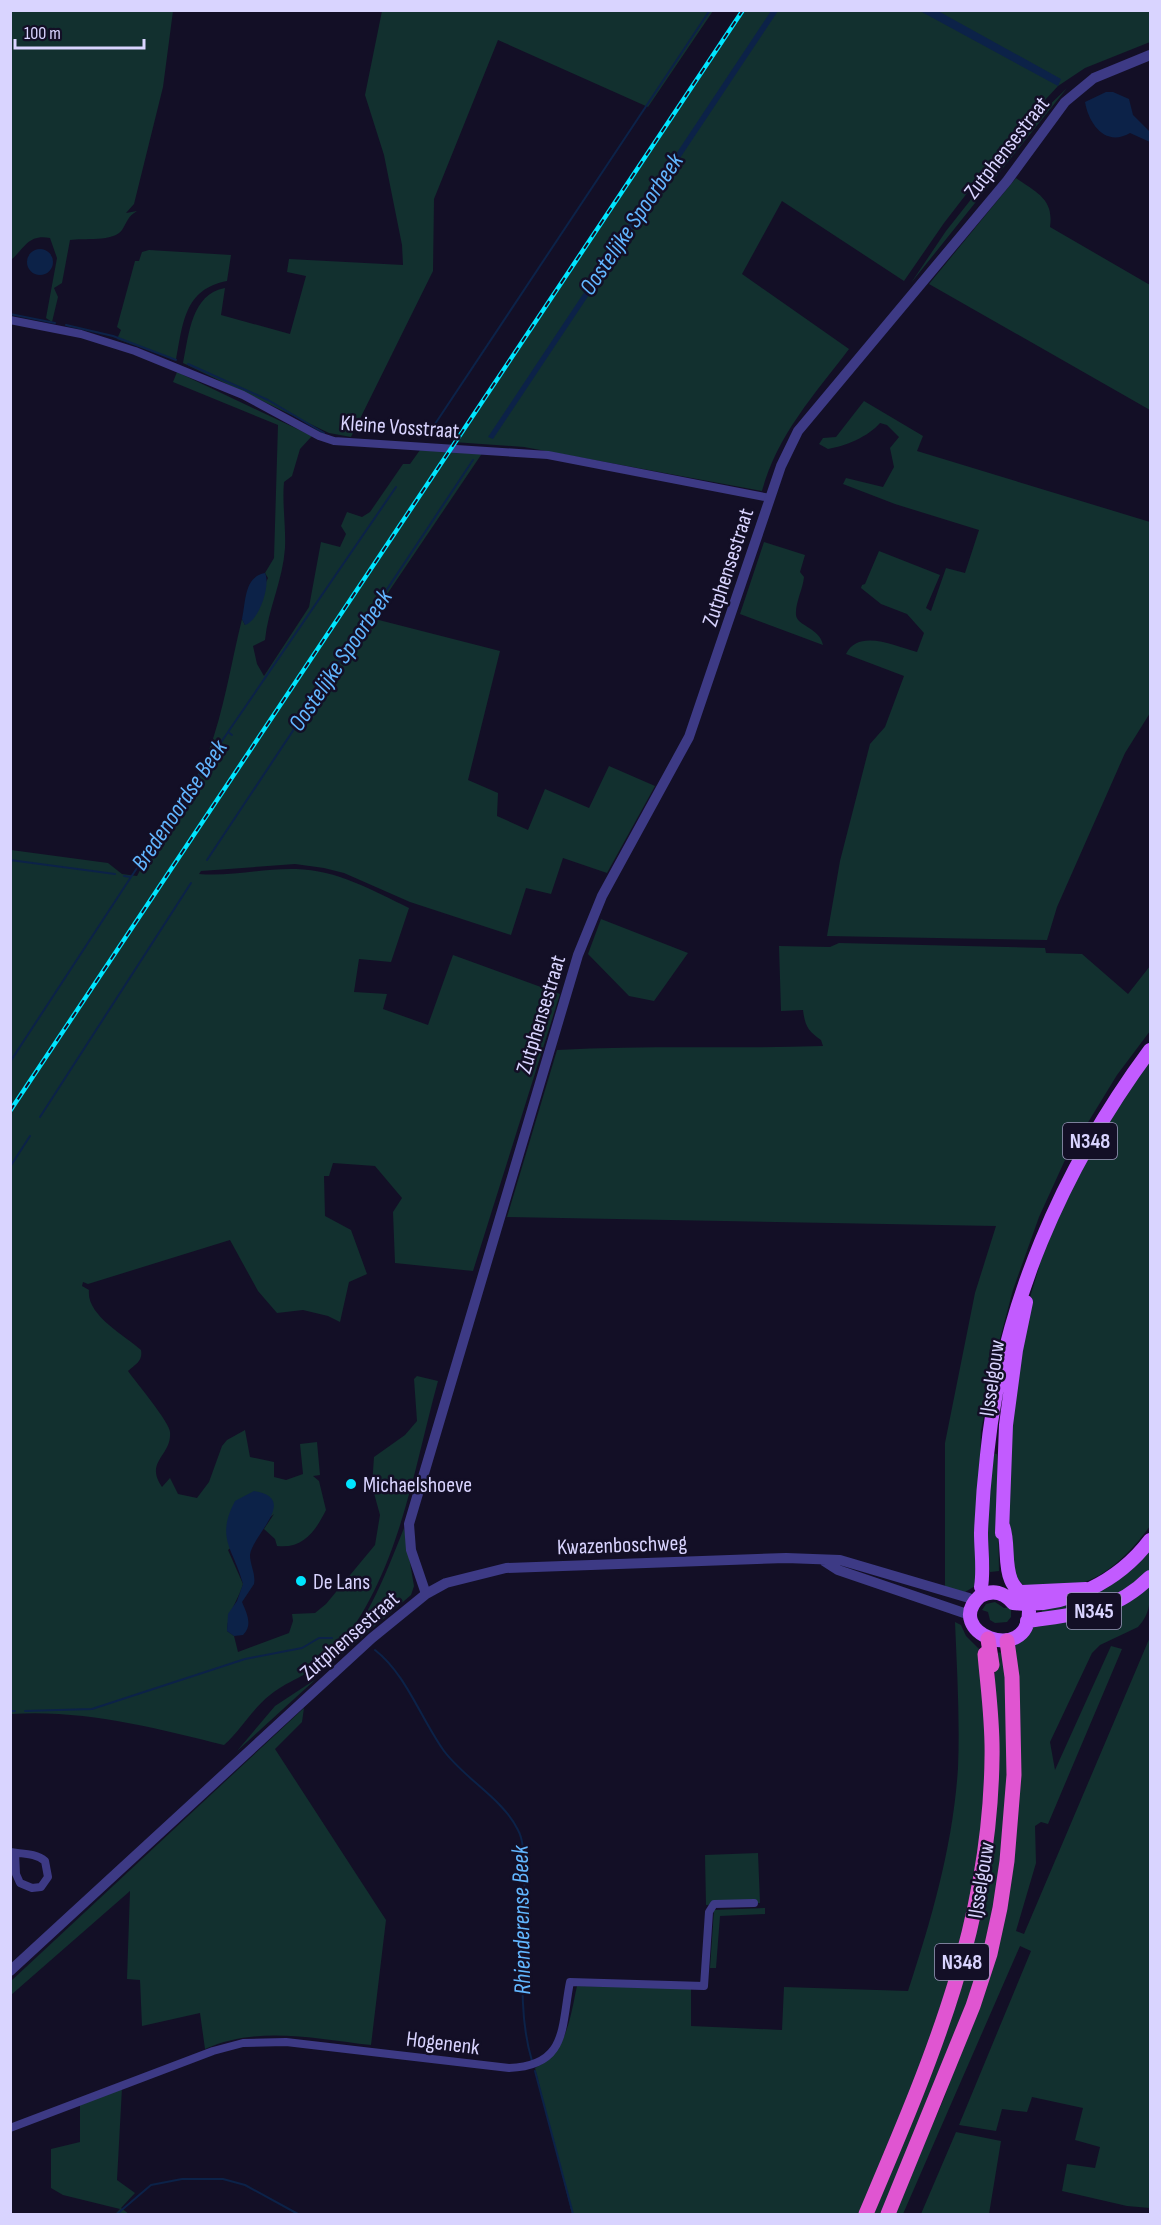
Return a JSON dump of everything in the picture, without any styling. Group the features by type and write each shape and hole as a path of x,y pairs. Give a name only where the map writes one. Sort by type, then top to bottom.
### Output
{"highway":[{"name":"IJsselgouw","path":"888,2214 956,2050 990,1954 1007,1861 1013,1806 1014,1749 1009,1637"},
{"name":"IJsselgouw","path":"988,1639 993,1681 990,1688"},
{"name":"IJsselgouw","path":"866,2214 935,2049 973,1922 990,1794 992,1759 990,1688 985,1654"}],"main road":[{"name":"IJsselgouw","path":"985,1589 984,1514 987,1454 996,1383 1015,1313 1042,1239 1079,1159 1109,1109 1150,1050"},
{"name":"IJsselgouw","path":"1009,1584 1003,1526 1005,1443 1010,1388 1023,1315 1042,1239"},
{"name":"N345","path":"1023,1599 1071,1599 1086,1589 1107,1580 1124,1567 1150,1540"},
{"name":"N345","path":"1027,1621 1080,1615 1104,1608 1134,1591 1150,1577"},
{"path":"968,1610 975,1626 988,1639 1009,1637 1027,1621 1023,1599 1009,1584 985,1589 968,1610 970,1634 983,1646 985,1654"},
{"path":"985,1589 1002,1594 1013,1603 1023,1599"},
{"path":"1009,1637 1021,1618 1023,1599"},
{"path":"968,1610 988,1631 1009,1637"}],"street":[{"name":"Zutphensestraat","path":"10,1971 372,1638 426,1593 411,1550 409,1524 578,955 602,896 689,737 781,466 798,431 1007,181 1065,102 1094,78 1150,55"},
{"name":"Kleine Vosstraat","path":"10,320 81,334 135,351 243,395 319,436 334,441 548,455 770,498"},
{"name":"Kwazenboschweg","path":"426,1593 446,1583 506,1568 786,1558 840,1560 862,1565 968,1610"},
{"name":"Kwazenboschweg","path":"824,1561 838,1570 917,1597 968,1610"},
{"path":"13,1853 34,1855 45,1861 48,1877 42,1887 32,1888 20,1883 16,1874 13,1853"},
{"name":"Hogenenk","path":"10,2128 213,2051 243,2043 286,2042 509,2068 534,2066 549,2055 560,2038 570,1982 705,1986 709,1912 714,1904 754,1903"}],"green space":[{"path":"11,10 173,11 163,87 134,204 126,213 137,211 129,217 118,234 98,239 70,240 62,283 54,288 58,297 52,322 46,318 57,258 50,238 32,240 11,260"},
{"path":"382,11 713,11 648,107 498,40 434,199 433,271 351,437 329,433 183,363 190,329 198,307 214,292 225,288 221,315 290,334 306,276 287,272 289,259 403,265 402,245 384,155 365,95"},
{"path":"741,11 1150,11 1150,42 1085,68 1058,86 1008,140 944,223 904,281 782,201 742,274 849,349 787,433 762,491 524,447 453,442"},
{"path":"1067,88 911,283 946,231 1033,121"},
{"path":"1016,178 1047,203 1051,217 1050,227 1150,285 1150,410 929,284"},
{"path":"149,250 231,255 227,281 213,285 202,292 188,310 176,360 117,339 121,330 117,327 135,261 139,261 142,252"},
{"path":"177,372 312,436 300,449 292,476 284,482 284,560 265,640 253,646 257,664 264,676 309,607 321,542 340,547 346,534 341,526 347,512 362,517 370,512 403,464 410,464 420,450 483,452 371,618 500,651 468,780 498,793 497,816 528,830 545,789 589,808 609,766 655,786 607,873 563,858 551,894 526,888 511,935 410,902 344,873 324,868 295,864 201,871 199,874 284,869 311,870 354,882 409,908 391,962 359,959 354,992 387,994 383,1009 428,1025 453,955 560,994 473,1271 395,1263 393,1212 402,1198 375,1166 333,1163 329,1176 324,1176 325,1216 351,1230 367,1274 349,1282 340,1322 328,1316 303,1310 277,1313 258,1291 230,1240 88,1284 83,1282 82,1286 89,1290 93,1308 116,1331 141,1350 140,1360 128,1371 159,1412 170,1432 167,1447 157,1464 157,1478 162,1487 170,1478 178,1494 197,1498 209,1482 222,1446 227,1440 245,1430 250,1457 274,1462 274,1477 286,1480 303,1474 300,1444 317,1442 320,1475 313,1476 319,1481 326,1510 313,1532 294,1545 277,1546 275,1539 264,1529 274,1514 228,1550 243,1584 231,1612 227,1631 234,1636 238,1652 289,1633 293,1621 292,1614 315,1613 326,1604 375,1545 380,1515 372,1486 374,1457 405,1435 417,1421 414,1379 417,1376 438,1381 401,1523 374,1592 356,1623 326,1660 270,1695 224,1745 145,1726 92,1717 38,1713 11,1714 11,850 108,863 122,874 137,876 201,769 208,753 223,704 242,619 245,625 268,578 265,573 274,558 278,425 173,382"},
{"path":"864,401 923,436 917,451 1150,522 1150,713 1125,753 1057,907 1047,940 827,936 840,861 870,744 885,727 904,676 846,654 852,646 869,641 878,641 917,652 924,633 907,614 881,604 861,588 862,585 865,584 879,551 940,575 926,608 931,611 946,568 965,573 979,530 895,504 843,484 846,478 883,487 894,467 890,448 899,437 887,425 880,423 863,437 835,448 828,449 819,444 823,438 836,437"},
{"path":"764,542 805,555 800,572 804,577 796,615 800,622 818,635 823,645 740,614"},
{"path":"601,919 688,953 654,1001 629,996 588,954"},
{"path":"839,943 1045,948 1046,953 1082,954 1128,994 1150,966 1150,1031 1117,1075 1065,1160 1039,1217 1013,1290 994,1361 981,1431 977,1585 965,1592 945,1589 945,1443 975,1293 996,1226 507,1217 557,1050 823,1046 821,1040 808,1028 803,1010 781,1011 779,946 830,947"},
{"path":"1150,1059 1150,1526 1126,1555 1095,1578 1070,1586 1024,1586 1013,1573 1006,1501 1018,1347 1047,1240 1089,1148"},
{"path":"991,1453 997,1454 999,1571 990,1572 987,1530"},
{"path":"404,1528 414,1586 411,1595 325,1669 339,1654 362,1621"},
{"path":"1150,1551 1150,1570 1115,1600 1042,1615 1042,1606 1089,1595 1113,1583"},
{"path":"1147,1585 1150,1586 1150,1598 1145,1618 1138,1627 1100,1645 1092,1653 1050,1742 1055,1770 1111,1646 1122,1649 1048,1824 1041,1822 1035,1826 1036,1863 1016,1931 1024,1934 1150,1637 1150,2208 1127,2206 1062,2191 1067,2164 1095,2168 1100,2147 1075,2140 1083,2108 1032,2097 1027,2112 1002,2109 996,2131 959,2125 1031,1951 1020,1946 903,2214 894,2214 944,2098 971,2024 1013,1869 1019,1795 1015,1646 1029,1626"},
{"path":"995,1602 1004,1608 1011,1607 1011,1617 1007,1622 995,1623 990,1620 988,1612 982,1610 986,1604"},
{"path":"955,1622 961,1625 966,1636 982,1652 987,1714 982,1825 969,1908 939,2022 862,2214 572,2214 535,2068 546,2061 561,2044 569,2022 577,1986 691,1988 691,2026 782,2030 784,1987 908,1991 940,1881 955,1797 959,1732"},
{"path":"1004,1652 1010,1750 1002,1867 977,1979 882,2214 870,2214 976,1927 995,1682 995,1653"},
{"path":"316,1679 237,1751 275,1706"},
{"path":"304,1708 302,1722 275,1749 386,1920 371,2045 308,2037 266,2036 246,2037 205,2049 200,2013 142,2026 140,1980 127,1979 130,1891 11,1995 11,1981"},
{"path":"758,1853 760,1903 706,1905 705,1855"},
{"path":"765,1908 765,1914 720,1916 716,1968 710,1968 714,1910"},
{"path":"122,2088 117,2180 135,2193 121,2208 129,2214 115,2214 120,2209 63,2195 51,2188 51,2149 80,2142 80,2105"},
{"path":"956,2132 1001,2141 989,2214 921,2214"}],"water":[{"path":"771,11 778,11 493,439 488,437"},
{"path":"920,11 938,11 1061,79 1058,86"},
{"path":"1106,92 1113,92 1129,99 1133,115 1150,132 1150,142 1130,133 1121,137 1106,135 1095,126 1090,119 1085,102"},
{"path":"40,249 49,253 53,262 49,271 40,275 31,271 27,262 31,253"},
{"path":"265,573 265,594 259,610 255,617 245,625 242,619 247,591 253,579"},
{"path":"254,1491 267,1495 273,1501 273,1509 250,1555 254,1584 242,1602 248,1619 248,1627 243,1635 234,1636 227,1631 228,1614 237,1601 243,1584 228,1544 227,1525 235,1501"}],"waterway":[{"path":"431,430 710,10"},
{"path":"10,314 55,323"},
{"path":"66,325 113,336 176,360"},
{"path":"188,364 268,400 324,433"},
{"name":"Oostelijke Spoorbeek","path":"207,860 473,460"},
{"path":"228,732 396,487"},
{"name":"Bredenoordse Beek","path":"124,876 131,877 228,732 232,735"},
{"name":"Bredenoordse Beek","path":"10,860 115,874"},
{"path":"10,1062 131,877"},
{"name":"Oostelijke Spoorbeek","path":"40,1117 191,883"},
{"name":"Oostelijke Spoorbeek","path":"10,1167 30,1136"},
{"name":"Rhienderense Beek","path":"25,1711 92,1709 245,1659 302,1648 319,1638 332,1638"},
{"name":"Rhienderense Beek","path":"375,1650 396,1671 444,1751 462,1771 494,1799 512,1819 520,1835 525,1898 524,2015 532,2061"},
{"name":"Rhienderense Beek","path":"10,1711 15,1711"},
{"name":"Rhienderense Beek","path":"535,2071 573,2214"},
{"path":"117,2214 151,2185 182,2179 223,2179 245,2185 298,2214"}],"railway":[{"path":"10,1111 743,10"}],"place":[{"name":"Michaelshoeve","path":"351,1484"},
{"name":"De Lans","path":"301,1581"}]}
